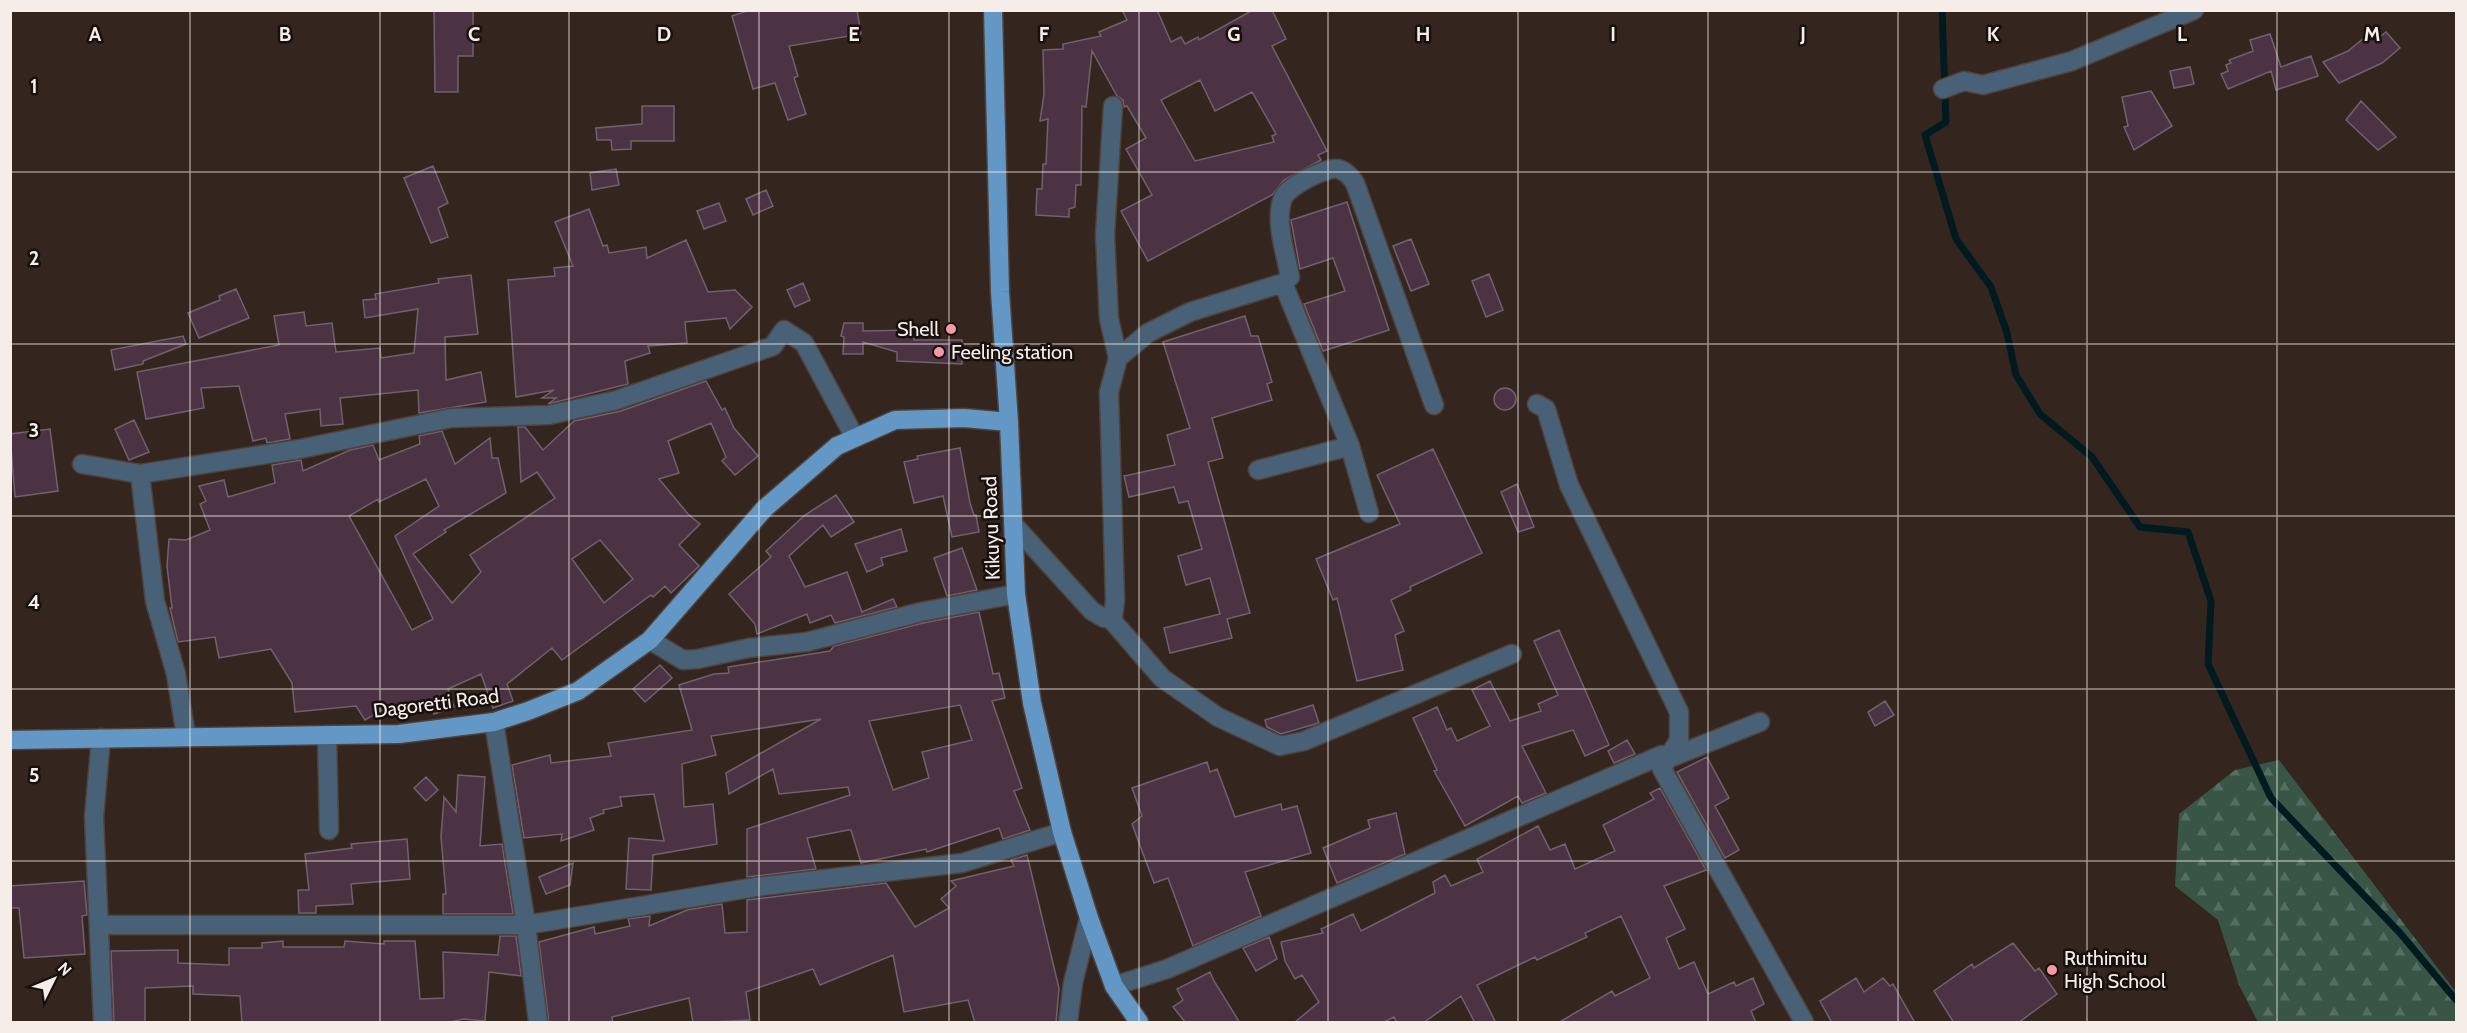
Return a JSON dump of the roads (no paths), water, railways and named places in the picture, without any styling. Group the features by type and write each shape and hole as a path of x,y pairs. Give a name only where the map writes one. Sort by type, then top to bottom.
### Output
{"main road":[{"name":"Kikuyu Road","path":"993,10 1000,292 1010,422 1016,594 1032,703 1062,832 1089,918 1114,986 1139,1023"},
{"name":"Dagoretti Road","path":"10,740 399,734 494,722 578,692 650,640 764,509 828,453 854,436 895,420 911,418 1010,422"}],"street":[{"path":"1943,89 1964,81 1983,86 2062,64 2194,10"},
{"path":"1110,618 1115,614 1115,600 1109,392 1118,358 1109,319 1105,235 1113,106"},
{"path":"1118,358 1148,333 1190,312 1283,283 1290,277 1280,214 1283,199 1288,190 1330,168 1340,169 1355,183 1434,405"},
{"path":"1283,283 1350,446 1369,513"},
{"path":"82,464 140,474 300,449 451,418 549,415 617,400 773,346 784,330 804,343 854,436"},
{"path":"1537,404 1546,409 1569,485 1679,712 1679,740 1662,769 1804,1023"},
{"path":"1258,470 1350,446"},
{"path":"140,474 155,601 176,674 186,736"},
{"path":"1013,524 1092,611 1110,618 1162,678 1218,717 1280,746 1304,741 1512,654"},
{"path":"650,640 683,660 698,659 748,648 807,642 921,612 1016,594"},
{"path":"494,722 526,925 538,1023"},
{"path":"1667,759 1760,722"},
{"path":"327,735 329,830"},
{"path":"101,738 94,817 103,1023"},
{"path":"1114,986 1167,969 1651,758 1662,754 1667,759"},
{"path":"99,925 526,925 756,887 962,863 1062,832"},
{"path":"1068,1023 1073,983 1089,918"}],"waterway":[{"path":"1942,10 1946,122 1925,135 1956,239 1991,287 2007,333 2016,375 2040,414 2092,457 2140,527 2188,532 2211,601 2208,664 2271,798 2400,933 2456,1000"}],"place":[{"name":"Shell","path":"951,329"},
{"name":"Feeling station","path":"939,352"},
{"name":"Ruthimitu High School","path":"2052,970"}]}
